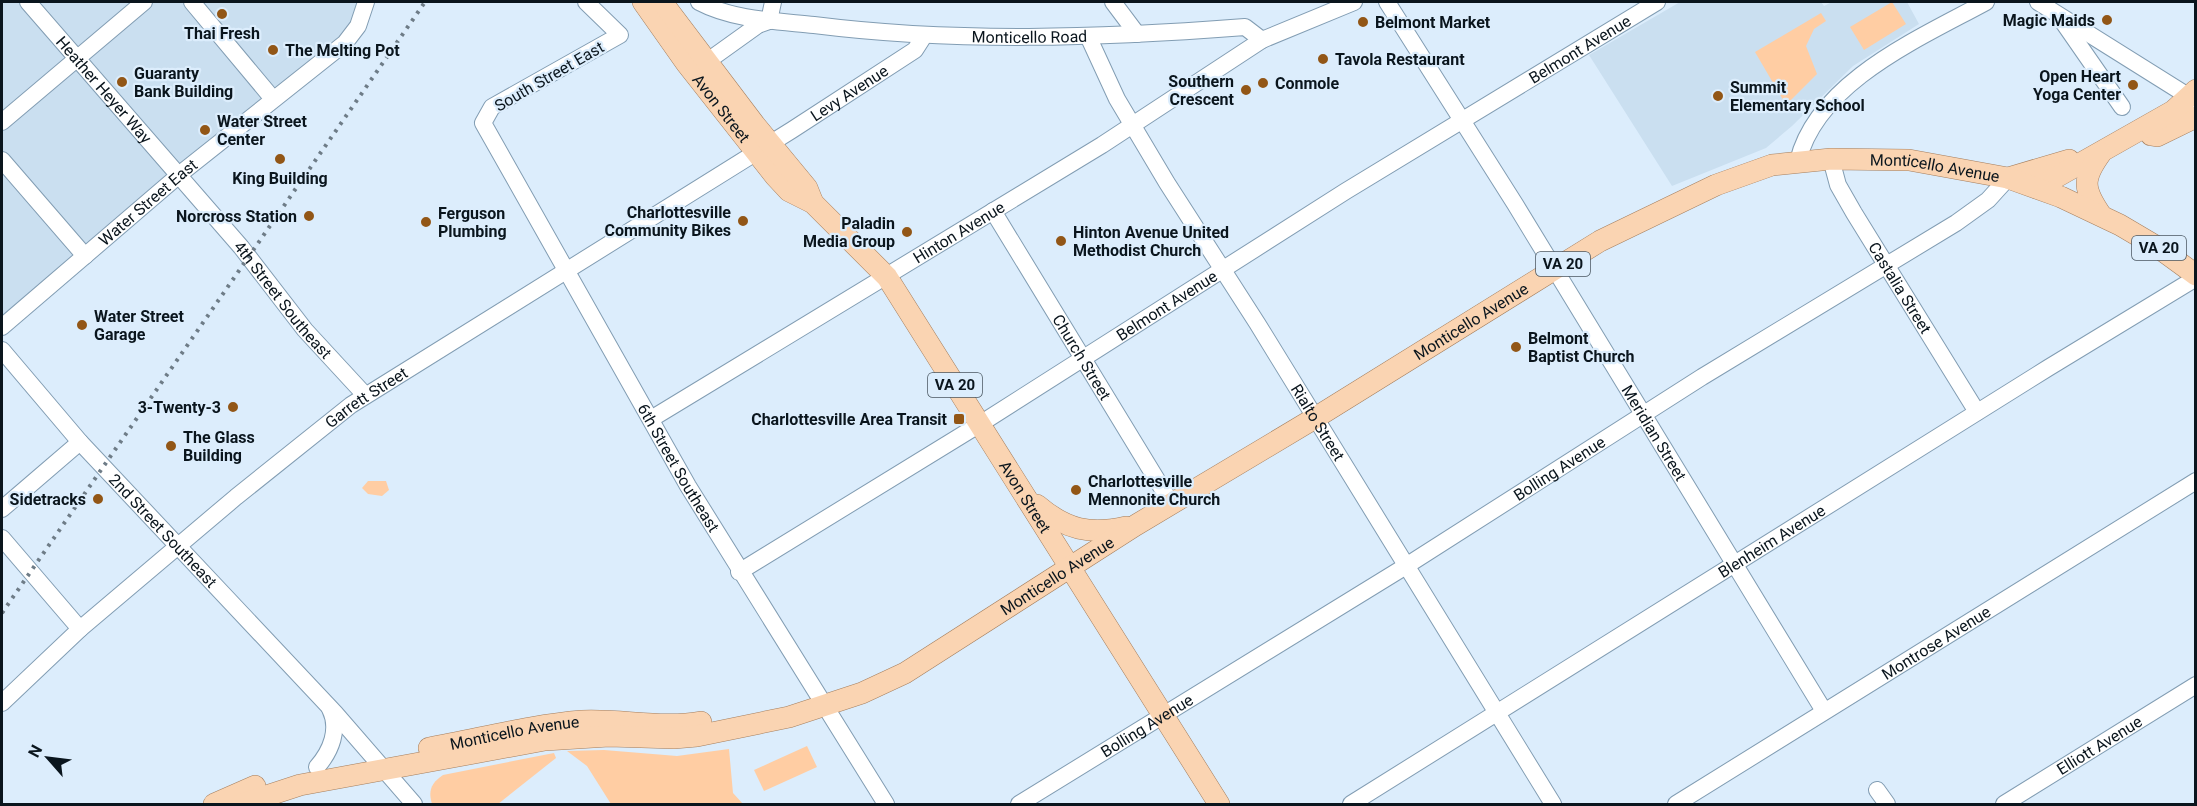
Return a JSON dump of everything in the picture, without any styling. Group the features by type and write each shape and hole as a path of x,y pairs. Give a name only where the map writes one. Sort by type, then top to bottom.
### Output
{"main road":[{"name":"Avon Street","path":"643,2 700,67 763,148 807,188 813,202 886,277 1220,804"},
{"name":"Avon Street","path":"662,2 700,67"},
{"path":"2037,188 2173,111 2194,102"},
{"path":"2008,178 2104,150"},
{"path":"2102,215 2089,198 2086,184 2091,167 2104,150"},
{"name":"Monticello Avenue","path":"242,804 300,784 381,765 561,738 697,736 789,717 862,693 905,673 1136,525 1315,418 1554,269 1628,226 1753,170 1798,161 1909,160 2008,178 2102,215 2159,248 2196,277"},
{"name":"VA 20","path":"1023,492 1052,518 1080,531 1106,531 1136,525"},
{"name":"Monticello Avenue","path":"213,804 270,780 317,767 381,765"}],"street":[{"name":"Heather Heyer Way","path":"28,2 179,176"},
{"path":"2,122 83,63 144,2"},
{"path":"192,2 273,99"},
{"name":"Water Street East","path":"2,327 179,176 345,43 358,26 366,2"},
{"name":"South Street East","path":"483,123 492,107 620,35 585,2"},
{"name":"Monticello Road","path":"699,2 708,7 769,21 924,36 1088,36 1245,27 1262,40"},
{"path":"700,67 758,25 769,21 772,2"},
{"path":"1113,2 1137,34"},
{"path":"1262,40 1327,6 1354,2"},
{"name":"Meridian Street","path":"1387,2 1736,564 1824,711"},
{"name":"Belmont Avenue","path":"739,572 1657,2"},
{"path":"1798,161 1808,132 1839,94 1882,62 1986,2"},
{"path":"2038,2 2194,102"},
{"path":"2058,14 2122,107"},
{"name":"Levy Avenue","path":"763,148 915,50 924,36"},
{"name":"Rialto Street","path":"1088,36 1133,125 1553,804"},
{"name":"Hinton Avenue","path":"651,418 993,212 1133,125 1262,40"},
{"path":"66,44 83,63"},
{"name":"6th Street Southeast","path":"483,123 739,572 886,804"},
{"name":"Garrett Street","path":"2,703 80,629 322,427 365,395 763,148"},
{"name":"Castalia Street","path":"1831,159 1838,185 1977,412"},
{"path":"2,160 86,256"},
{"name":"4th Street Southeast","path":"179,176 252,260 305,330 365,395"},
{"name":"Bolling Avenue","path":"1019,804 1406,566 1886,264 1956,223 1988,200 2008,178"},
{"name":"Church Street","path":"993,212 1171,504"},
{"name":"Blenheim Avenue","path":"1351,804 2196,277"},
{"name":"2nd Street Southeast","path":"2,350 80,442 328,706 414,804"},
{"path":"2,509 80,442"},
{"name":"Montrose Avenue","path":"1676,804 2196,481"},
{"path":"2,538 80,629"},
{"name":"Elliott Avenue","path":"2004,804 2196,686"},
{"path":"317,767 328,752 333,735 335,720 328,706"},
{"path":"1877,790 1887,804"}],"shaded area":[{"path":"2,2 366,2 353,34 340,36 295,72 2,317"},
{"name":"Summit Elementary School","path":"1680,2 1821,2 1824,6 1832,2 1907,2 1919,24 1853,66 1792,126 1766,148 1672,186 1589,55"},
{"path":"1892,2 1906,24 1864,50 1850,27"},
{"path":"1821,13 1826,21 1814,29 1806,46 1817,74 1786,105 1755,52"},
{"path":"368,481 386,481 389,490 382,496 368,494 362,488"},
{"path":"807,746 817,767 764,791 754,770"},
{"path":"729,749 733,793 743,804 611,804 587,766 567,751 604,750 677,756"},
{"path":"554,753 556,758 498,804 432,804 430,795 432,788 443,775"}],"railway":[{"path":"2,613 425,2"}],"place":[{"name":"Thai Fresh","path":"222,14"},
{"name":"Magic Maids","path":"2107,20"},
{"name":"Belmont Market","path":"1363,22"},
{"name":"The Melting Pot","path":"273,50"},
{"name":"Tavola Restaurant","path":"1323,59"},
{"name":"Guaranty Bank Building","path":"122,82"},
{"name":"Conmole","path":"1263,83"},
{"name":"Open Heart Yoga Center","path":"2133,85"},
{"name":"Southern Crescent","path":"1246,90"},
{"name":"Summit Elementary School","path":"1718,96"},
{"name":"Water Street Center","path":"205,130"},
{"name":"King Building","path":"280,159"},
{"name":"Norcross Station","path":"309,216"},
{"name":"Charlottesville Community Bikes","path":"743,221"},
{"name":"Ferguson Plumbing","path":"426,222"},
{"name":"Paladin Media Group","path":"907,232"},
{"name":"Hinton Avenue United Methodist Church","path":"1061,241"},
{"name":"Water Street Garage","path":"82,325"},
{"name":"Belmont Baptist Church","path":"1516,347"},
{"name":"3-Twenty-3","path":"233,407"},
{"name":"Charlottesville Area Transit","path":"959,419"},
{"name":"The Glass Building","path":"171,446"},
{"name":"Charlottesville Mennonite Church","path":"1076,490"},
{"name":"Sidetracks","path":"98,499"}]}
